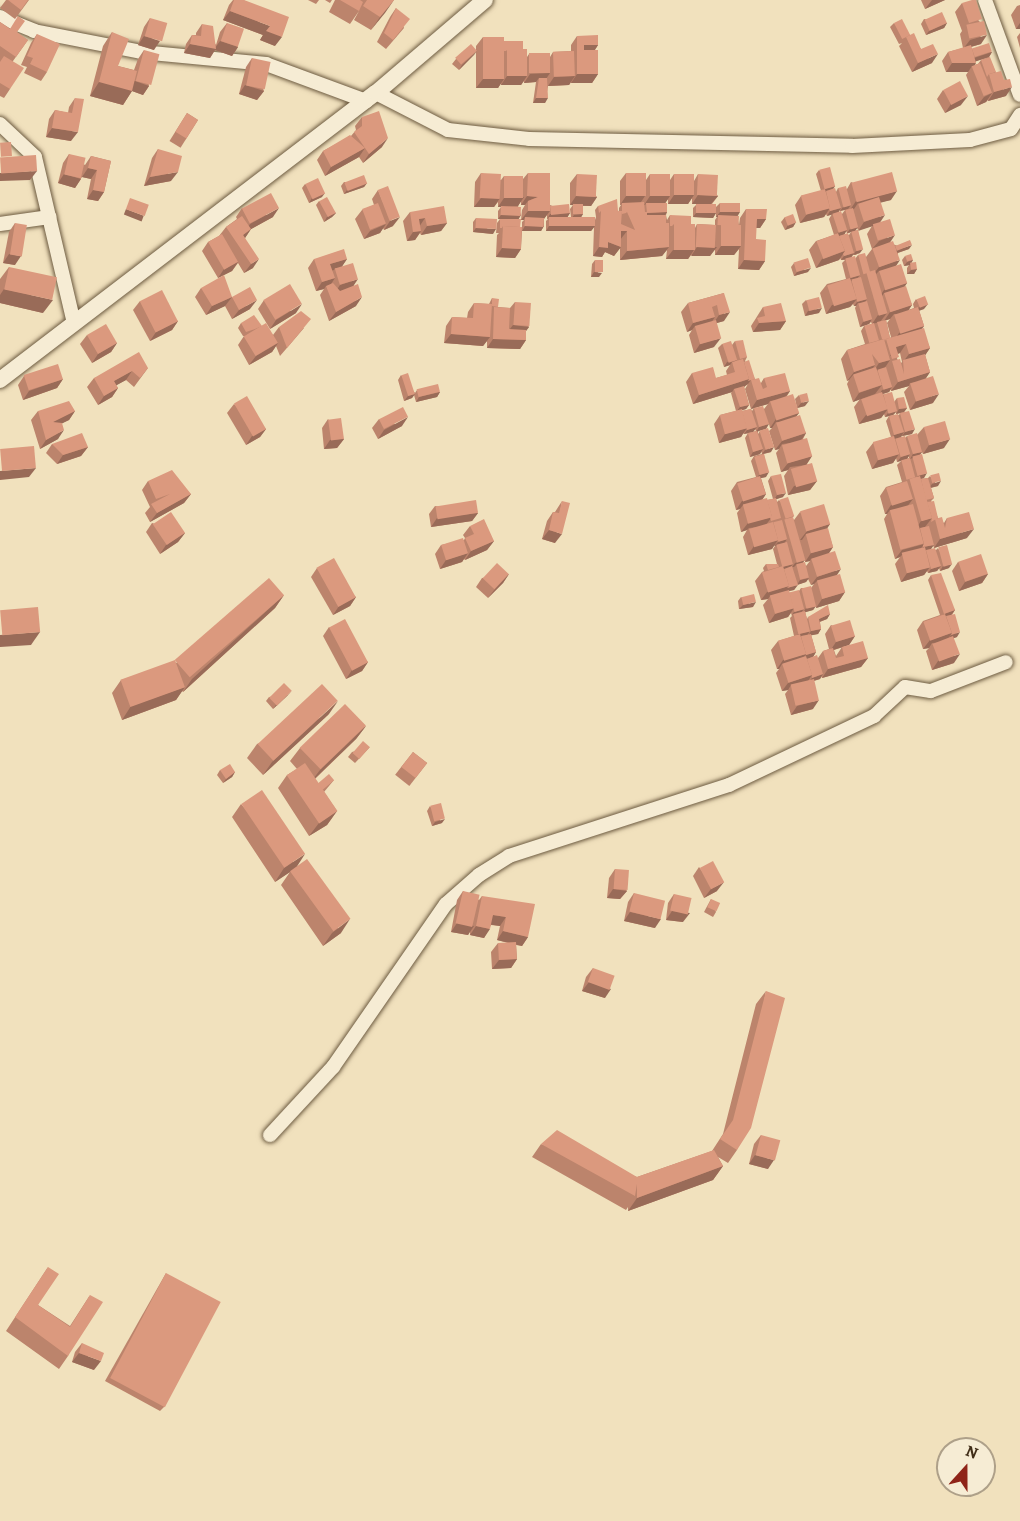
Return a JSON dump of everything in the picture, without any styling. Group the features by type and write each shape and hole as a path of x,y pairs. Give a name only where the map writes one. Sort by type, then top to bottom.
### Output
{"street":[{"path":"0,380 74,319 371,97 485,0"},
{"path":"985,0 1020,95"},
{"path":"0,17 34,31 141,52 266,64 371,97 448,130 529,139 852,146 970,140 1011,129 1020,115"},
{"path":"0,124 35,157 74,319"},
{"path":"0,140 17,139"},
{"path":"0,224 51,217"},
{"path":"270,1135 333,1066 446,904 479,875 509,856 729,785 874,716 906,687 932,691 1006,662"}],"building":[{"path":"8,0 28,0 21,10"},
{"path":"234,0 244,0 289,17 282,37 266,31 270,26 230,11"},
{"path":"340,0 360,0 363,2 359,11"},
{"path":"367,0 394,0 380,17 363,6"},
{"path":"976,0 982,19 969,23 962,3"},
{"path":"396,8 410,19 393,40 384,33"},
{"path":"942,12 947,23 930,31 925,20"},
{"path":"18,16 25,21 17,32 28,40 16,57 0,46 0,22 10,29"},
{"path":"150,18 167,23 162,41 145,36"},
{"path":"902,19 910,35 902,39 894,23"},
{"path":"984,21 987,35 969,38 966,25"},
{"path":"227,23 244,29 238,47 221,41"},
{"path":"202,24 213,26 216,49 190,44 192,35 201,36"},
{"path":"112,32 129,39 118,66 137,71 132,91 99,82"},
{"path":"914,33 921,49 933,44 938,54 918,63 906,37"},
{"path":"37,34 60,44 47,72 30,64 33,58 27,56"},
{"path":"598,35 598,45 584,45 584,50 598,50 598,74 577,74 577,36"},
{"path":"483,37 504,37 504,79 483,79"},
{"path":"504,41 523,41 523,49 504,51"},
{"path":"989,43 992,52 975,57 972,49"},
{"path":"471,44 477,51 461,65 455,58"},
{"path":"971,45 976,63 952,63 948,52"},
{"path":"507,49 527,49 527,76 507,76"},
{"path":"144,50 159,54 151,85 136,81"},
{"path":"574,51 575,76 554,77 553,52"},
{"path":"529,53 550,53 550,73 529,73"},
{"path":"4,56 24,68 10,89 0,83 0,62"},
{"path":"990,57 996,72 987,77 981,60"},
{"path":"252,58 271,62 265,89 246,85"},
{"path":"980,63 992,93 984,96 972,66"},
{"path":"1001,71 1004,80 1010,79 1012,87 994,92 989,74"},
{"path":"539,78 547,78 548,98 536,98"},
{"path":"960,81 968,96 951,105 943,90"},
{"path":"75,98 84,99 78,132 52,128 55,110 72,113"},
{"path":"379,111 388,138 369,154 354,132 362,126 362,117"},
{"path":"187,113 198,120 186,139 175,132"},
{"path":"350,135 365,148 331,167 323,151"},
{"path":"11,142 12,156 1,157 0,143"},
{"path":"158,149 182,156 178,172 150,177"},
{"path":"69,154 86,158 81,178 64,174"},
{"path":"36,155 37,171 1,173 0,158"},
{"path":"91,156 111,161 104,192 93,190 97,170 88,168"},
{"path":"830,167 835,186 825,189 819,170"},
{"path":"892,172 897,191 857,202 851,183"},
{"path":"481,173 501,174 500,199 480,198"},
{"path":"528,173 550,173 550,211 528,211 528,201 538,197 527,196"},
{"path":"626,173 646,173 646,196 626,196"},
{"path":"577,174 597,175 596,197 576,196"},
{"path":"650,174 670,174 670,196 650,196"},
{"path":"674,174 694,174 694,195 674,195"},
{"path":"698,174 718,175 717,196 697,195"},
{"path":"364,175 367,183 348,191 344,183"},
{"path":"504,176 523,176 523,198 504,198"},
{"path":"318,178 325,193 312,199 305,184"},
{"path":"388,186 400,217 390,221 378,190"},
{"path":"846,186 851,205 843,207 838,188"},
{"path":"835,188 841,208 830,211 826,191"},
{"path":"825,189 830,208 806,215 801,195"},
{"path":"271,193 279,208 250,224 242,208"},
{"path":"327,197 336,213 328,217 319,201"},
{"path":"879,197 885,215 864,222 858,204"},
{"path":"130,198 149,205 145,216 126,209"},
{"path":"617,199 618,211 599,213 598,206"},
{"path":"644,202 645,212 622,214 622,203"},
{"path":"378,203 386,224 370,230 362,209"},
{"path":"646,203 667,203 667,212 647,213"},
{"path":"720,203 740,203 740,212 720,212"},
{"path":"569,204 570,213 551,215 550,206"},
{"path":"573,204 583,204 583,214 573,214"},
{"path":"696,204 716,204 716,213 696,213"},
{"path":"444,206 447,223 427,226 425,218 419,219 421,231 413,232 410,212"},
{"path":"501,206 521,207 521,216 501,215"},
{"path":"853,208 858,227 850,229 845,210"},
{"path":"746,209 767,209 766,219 757,219 756,239 766,240 765,261 744,260"},
{"path":"601,211 622,211 621,224 635,230 627,212 647,212 647,223 669,223 669,247 627,251 627,231 621,231 621,247 608,242 608,248 599,247"},
{"path":"841,211 847,230 839,233 832,214"},
{"path":"793,214 796,222 788,226 785,217"},
{"path":"647,215 666,215 666,223 647,223"},
{"path":"670,215 691,216 691,224 670,226"},
{"path":"718,215 739,216 738,226 717,225"},
{"path":"242,216 251,229 243,235 259,259 251,264 226,227"},
{"path":"525,217 544,218 544,227 525,226"},
{"path":"549,217 595,217 595,226 549,226"},
{"path":"476,218 497,219 496,229 475,228"},
{"path":"500,219 521,219 520,227 503,226 500,228"},
{"path":"890,219 895,235 878,241 873,224"},
{"path":"15,223 27,225 22,256 10,255"},
{"path":"674,224 695,224 695,250 674,250"},
{"path":"697,224 716,225 715,248 696,247"},
{"path":"721,225 741,225 741,246 721,246"},
{"path":"503,226 522,227 521,249 502,248"},
{"path":"858,230 863,249 856,251 851,232"},
{"path":"838,233 845,251 823,259 817,241"},
{"path":"848,233 854,253 844,256 845,251 839,236"},
{"path":"222,234 238,262 224,270 208,242"},
{"path":"910,240 912,245 897,251 895,246"},
{"path":"893,241 900,260 879,267 872,249"},
{"path":"344,249 347,259 330,264 335,278 322,282 314,259"},
{"path":"865,253 870,272 863,274 858,255"},
{"path":"911,254 913,260 907,262 905,256"},
{"path":"855,256 860,275 851,278 845,259"},
{"path":"808,258 811,268 797,272 794,262"},
{"path":"595,260 603,260 603,272 595,272"},
{"path":"916,262 917,269 911,270 910,263"},
{"path":"353,263 358,279 340,285 335,269"},
{"path":"901,264 907,283 885,290 879,271"},
{"path":"9,267 57,277 52,300 4,289"},
{"path":"875,270 887,313 879,316 866,272"},
{"path":"224,275 232,297 212,306 201,288"},
{"path":"861,277 867,299 857,302 851,280"},
{"path":"850,278 857,299 834,306 827,285"},
{"path":"333,283 340,291 358,284 362,297 336,312 326,286"},
{"path":"290,284 302,304 275,320 263,300"},
{"path":"906,286 912,305 890,312 884,293"},
{"path":"250,287 257,300 239,310 232,297"},
{"path":"162,290 178,321 156,333 140,301"},
{"path":"724,293 730,312 719,315 717,305 712,307 715,317 693,323 688,303"},
{"path":"925,296 928,304 920,308 917,299"},
{"path":"819,297 822,308 809,311 806,300"},
{"path":"492,298 499,299 498,307 492,306"},
{"path":"867,301 872,319 864,322 858,303"},
{"path":"515,302 531,303 529,326 513,325"},
{"path":"474,303 492,304 490,337 451,334 452,317 473,318"},
{"path":"781,303 786,321 759,323 757,318 765,316 763,307"},
{"path":"494,307 510,308 509,329 526,330 526,340 493,339"},
{"path":"918,307 924,326 900,334 894,315"},
{"path":"301,311 311,319 287,348 279,327"},
{"path":"254,315 262,326 246,332 241,323"},
{"path":"716,320 721,338 700,344 695,326"},
{"path":"886,320 890,338 885,341 882,339 877,322"},
{"path":"266,323 278,343 256,356 244,336"},
{"path":"874,323 879,340 869,343 864,326"},
{"path":"106,324 117,343 98,354 87,335"},
{"path":"924,328 930,348 909,354 906,344 896,347 899,357 892,359 886,339"},
{"path":"884,339 890,360 879,363 872,354 875,365 854,372 847,350"},
{"path":"743,340 747,357 740,359 735,341"},
{"path":"731,341 737,360 729,363 722,344"},
{"path":"139,352 148,368 140,378 132,371 114,381 118,388 104,396 94,378"},
{"path":"925,354 930,372 898,382 892,361 900,359 904,374 903,360"},
{"path":"743,359 749,379 699,395 692,373 713,367 716,378 735,372 732,362"},
{"path":"749,360 755,379 748,381 744,362"},
{"path":"58,364 63,379 29,390 24,375"},
{"path":"876,367 882,385 859,392 853,374"},
{"path":"886,367 892,387 884,390 877,370"},
{"path":"408,373 415,394 408,396 401,375"},
{"path":"785,373 790,391 757,400 751,380 759,378 763,389 767,387 764,378"},
{"path":"933,376 939,394 916,401 910,383"},
{"path":"438,384 440,392 419,397 417,389"},
{"path":"744,386 749,405 740,407 734,389"},
{"path":"882,392 888,409 867,416 861,399"},
{"path":"892,392 897,411 888,414 883,394"},
{"path":"807,393 809,401 801,403 799,395"},
{"path":"793,394 799,413 776,420 770,401"},
{"path":"247,396 266,429 253,436 234,404"},
{"path":"904,397 907,408 899,409 897,398"},
{"path":"69,401 75,411 53,422 62,423 64,430 46,440 38,411"},
{"path":"763,406 769,424 759,427 754,408"},
{"path":"403,407 408,417 384,429 379,419"},
{"path":"742,409 747,428 725,434 720,415"},
{"path":"751,409 757,427 747,430 742,411"},
{"path":"909,411 915,429 905,432 900,413"},
{"path":"898,414 904,432 894,435 889,416"},
{"path":"800,415 806,433 782,441 776,423"},
{"path":"341,418 344,439 331,441 328,420"},
{"path":"945,421 950,439 929,445 924,427"},
{"path":"768,428 774,447 766,450 759,431"},
{"path":"757,431 763,449 753,452 748,433"},
{"path":"82,433 88,447 63,455 52,444"},
{"path":"917,433 922,452 913,454 907,436"},
{"path":"894,436 899,454 878,460 873,442"},
{"path":"905,436 910,454 901,457 895,439"},
{"path":"807,438 812,456 787,463 782,445"},
{"path":"34,446 36,468 2,471 0,449"},
{"path":"764,454 769,472 760,475 754,457"},
{"path":"922,454 927,473 918,476 912,457"},
{"path":"910,458 915,477 906,480 901,460"},
{"path":"812,463 817,481 796,487 791,469"},
{"path":"172,470 191,494 157,513 151,504 170,494 156,499 148,481"},
{"path":"939,473 941,481 932,483 930,475"},
{"path":"781,474 786,493 777,495 771,476"},
{"path":"760,476 766,494 743,501 737,483"},
{"path":"920,476 932,518 922,521 909,479"},
{"path":"928,478 934,498 926,500 921,479"},
{"path":"907,481 913,499 892,506 886,488"},
{"path":"788,497 794,516 786,519 779,500"},
{"path":"767,498 772,517 748,524 743,504"},
{"path":"776,498 781,518 771,521 767,500"},
{"path":"476,500 478,513 438,519 436,506"},
{"path":"562,501 570,503 562,534 549,530 553,512 559,513"},
{"path":"934,501 938,518 931,522 927,502"},
{"path":"824,504 830,524 806,531 800,511"},
{"path":"913,504 924,544 900,550 890,510"},
{"path":"171,512 185,533 167,545 153,524"},
{"path":"969,512 974,529 940,539 935,519 942,517 945,528 947,518"},
{"path":"793,517 805,560 797,563 784,519"},
{"path":"484,519 494,541 471,551 465,538 474,534 470,526"},
{"path":"782,520 787,539 778,542 773,522"},
{"path":"773,522 778,540 754,547 749,529"},
{"path":"929,526 934,545 923,547 920,528"},
{"path":"828,528 833,547 811,553 806,534"},
{"path":"463,538 468,553 446,560 441,545"},
{"path":"787,542 793,564 782,567 776,545"},
{"path":"947,545 952,564 943,567 938,547"},
{"path":"925,547 930,567 907,573 902,553"},
{"path":"935,548 941,566 931,569 926,550"},
{"path":"835,551 841,569 817,577 811,559"},
{"path":"981,554 988,574 965,582 958,562"},
{"path":"334,558 356,597 338,607 317,568"},
{"path":"805,562 809,578 800,580 796,564"},
{"path":"497,563 509,574 494,589 483,578"},
{"path":"766,564 778,564 779,567 768,570"},
{"path":"783,566 789,586 768,593 762,572"},
{"path":"792,566 798,585 787,588 789,586 784,569"},
{"path":"941,573 955,610 944,614 931,575"},
{"path":"840,574 845,592 822,599 817,581"},
{"path":"269,578 284,595 190,677 175,660"},
{"path":"811,586 816,606 806,609 801,588"},
{"path":"789,590 794,608 775,614 770,596"},
{"path":"799,590 804,609 795,612 789,593"},
{"path":"754,594 756,602 743,605 741,597"},
{"path":"828,605 830,614 819,619 821,629 811,631 808,617"},
{"path":"38,607 40,632 2,635 0,610"},
{"path":"805,611 810,631 798,634 793,614"},
{"path":"945,614 952,633 930,641 923,622"},
{"path":"955,614 960,632 951,635 946,616"},
{"path":"345,619 368,662 352,671 329,627"},
{"path":"850,620 855,636 836,642 831,626"},
{"path":"800,634 806,654 784,661 778,641"},
{"path":"811,634 816,652 806,655 801,636"},
{"path":"953,636 960,654 939,662 932,644"},
{"path":"863,641 868,658 828,669 823,651 833,648 836,658 844,656 842,647"},
{"path":"817,655 823,674 812,678 807,659"},
{"path":"806,656 812,675 788,683 782,664"},
{"path":"175,660 185,687 130,707 120,680"},
{"path":"814,679 819,700 796,706 791,684"},
{"path":"284,683 292,691 277,706 269,698"},
{"path":"322,684 338,701 273,761 258,744"},
{"path":"345,704 366,726 321,769 300,748"},
{"path":"363,741 370,747 359,759 353,753"},
{"path":"413,752 427,763 415,778 401,767"},
{"path":"305,763 337,811 319,823 287,775"},
{"path":"230,764 235,772 226,779 220,770"},
{"path":"329,774 334,780 323,790 318,784"},
{"path":"262,790 305,854 284,868 241,804"},
{"path":"441,803 445,819 434,821 430,806"},
{"path":"307,859 350,919 334,931 290,871"},
{"path":"713,861 724,882 711,889 700,868"},
{"path":"615,869 629,870 628,890 614,889"},
{"path":"463,891 480,895 472,927 456,923"},
{"path":"634,893 665,901 660,919 629,911"},
{"path":"674,894 692,898 688,915 670,911"},
{"path":"482,896 535,904 528,937 503,931 506,917 493,915 490,929 476,926"},
{"path":"711,899 720,903 716,911 707,907"},
{"path":"516,942 517,959 499,960 498,943"},
{"path":"593,968 615,976 609,990 588,982"},
{"path":"766,991 785,998 751,1128 737,1150 720,1139 733,1120"},
{"path":"557,1130 637,1177 714,1150 723,1166 637,1198 637,1184 635,1196 541,1144"},
{"path":"761,1135 780,1140 775,1160 756,1155"},
{"path":"48,1267 59,1274 38,1305 70,1327 90,1295 103,1302 68,1356 15,1317"},
{"path":"166,1273 221,1302 165,1407 110,1378"},
{"path":"82,1343 104,1353 101,1361 79,1353"}]}
